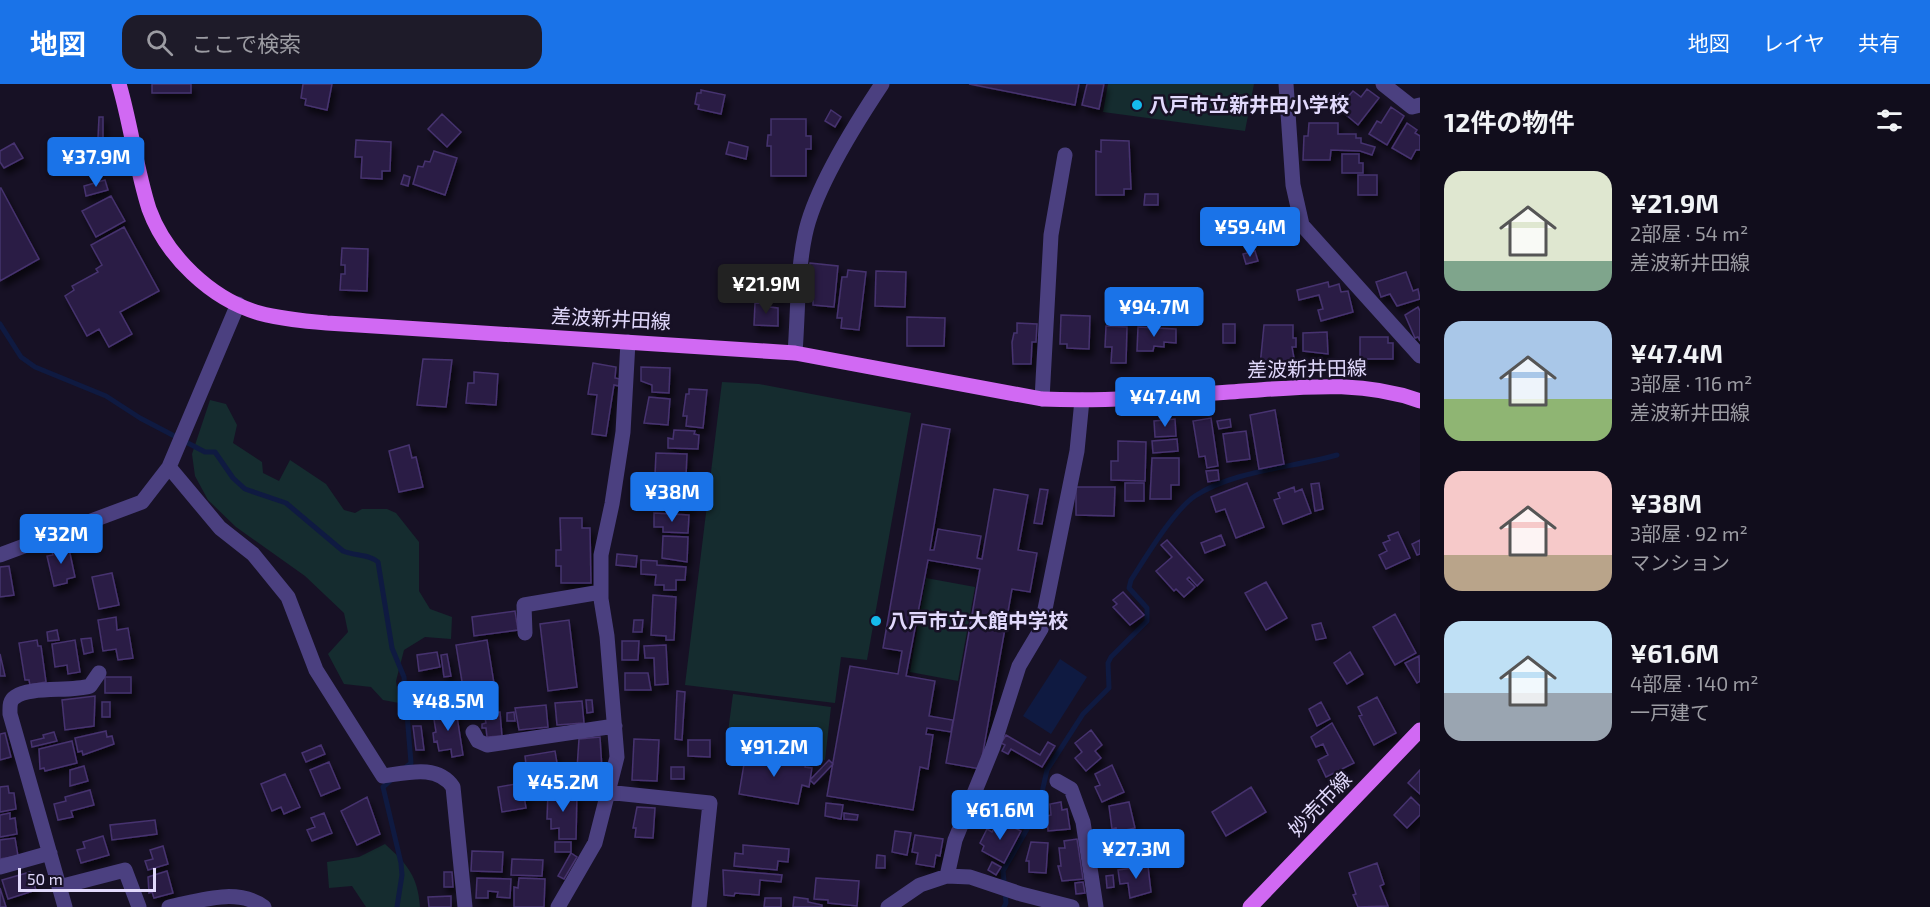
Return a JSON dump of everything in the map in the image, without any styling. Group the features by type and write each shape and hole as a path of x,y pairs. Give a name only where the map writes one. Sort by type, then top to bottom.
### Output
{"main road":[{"name":"差波新井田線","path":"119,84 150,211 166,242 186,267 210,287 238,304 258,312 318,322 795,353 1042,399 1082,400 1329,386 1392,391 1420,401"},
{"name":"妙売市線","path":"1250,907 1420,730"}],"street":[{"path":"795,353 805,235 811,214 839,155 882,84"},
{"path":"1286,84 1293,185 1302,225 1420,356"},
{"path":"1383,84 1412,107 1420,105"},
{"path":"1042,399 1052,235 1065,155"},
{"path":"0,555 142,502 169,467 238,304"},
{"path":"558,907 595,843 606,792 617,758 601,592 601,555 612,504 623,432 628,342"},
{"path":"947,876 956,840 993,747 1019,666 1041,629 1077,451 1082,400"},
{"path":"169,467 220,528 253,554 288,597 316,670 383,776 431,773 440,775 453,787 465,907"},
{"path":"525,633 524,605 601,592"},
{"path":"65,907 10,714 10,703 16,696 26,693 90,686 99,673"},
{"path":"473,732 478,741 487,745 615,726"},
{"path":"1057,781 1071,789 1083,822 1096,907"},
{"path":"606,792 710,802 699,907"},
{"path":"0,867 50,853"},
{"path":"59,888 125,870 139,907"},
{"path":"888,907 920,885 947,876 969,876 1021,894 1072,907"},
{"path":"169,907 225,902 238,897 264,907"}],"green space":[{"path":"1108,84 1254,84 1245,131 1103,112"},
{"path":"722,382 759,384 911,413 867,660 841,657 835,703 685,685"},
{"path":"210,400 226,404 237,425 233,443 262,462 263,473 279,481 290,460 326,484 344,510 355,513 362,509 387,509 396,513 419,542 419,591 430,609 452,617 451,639 425,637 404,650 396,681 399,703 383,700 371,687 344,684 328,654 348,632 344,613 305,576 236,527 208,500 195,476 192,454"},
{"path":"926,578 975,587 958,681 910,672"},
{"path":"733,694 831,707 825,760 726,747"},
{"path":"385,844 410,871 417,887 420,907 366,907 352,886 329,888 327,862 359,857"}],"water":[{"path":"1060,659 1087,677 1051,734 1023,716"}],"building":[{"path":"152,84 191,84 191,93 152,93"},
{"path":"303,84 332,84 327,110 305,105 306,99 301,98"},
{"path":"969,84 1079,84 1075,105"},
{"path":"1087,84 1104,84 1099,109 1082,105"},
{"path":"1367,89 1379,98 1358,125 1332,103 1340,93 1346,99 1353,91 1361,97"},
{"path":"701,90 725,95 721,114 698,109 699,105 695,104 697,93 701,93"},
{"path":"1391,107 1404,116 1387,145 1369,134 1377,121 1381,123"},
{"path":"831,110 841,117 835,127 825,121"},
{"path":"442,114 461,132 447,147 428,129"},
{"path":"99,117 103,117 103,138 98,138"},
{"path":"771,119 806,119 806,136 811,136 811,149 806,149 806,176 771,176 771,146 767,146 768,135 771,135"},
{"path":"1309,123 1338,123 1338,134 1356,134 1356,138 1361,138 1361,143 1375,147 1372,155 1360,151 1331,150 1330,160 1303,160 1304,136 1308,136"},
{"path":"1407,123 1417,130 1415,133 1420,136 1420,150 1416,150 1411,159 1392,148"},
{"path":"356,140 391,142 390,171 382,171 382,179 361,178 362,157 355,157"},
{"path":"1101,140 1129,141 1131,189 1124,189 1124,195 1096,195 1096,151 1101,152"},
{"path":"729,142 748,147 746,159 726,154"},
{"path":"14,143 23,158 4,168 0,162 0,151"},
{"path":"434,151 457,158 445,195 413,184 418,166 423,167 425,161 430,162"},
{"path":"1342,154 1359,154 1359,163 1363,163 1363,173 1342,173"},
{"path":"404,175 410,177 408,186 401,184"},
{"path":"1358,175 1377,175 1377,195 1358,195"},
{"path":"105,180 108,190 86,196 84,186"},
{"path":"0,188 39,259 0,281"},
{"path":"1145,194 1158,194 1158,205 1144,205"},
{"path":"111,196 125,221 96,237 82,211"},
{"path":"124,227 159,291 120,312 132,334 109,347 99,329 87,336 65,296 74,290 72,286 98,272 96,269 102,265 91,245"},
{"path":"342,248 368,249 367,291 340,290 341,274 345,274 345,265 341,265"},
{"path":"1255,251 1258,261 1246,264 1243,254"},
{"path":"810,263 838,266 834,307 813,305 813,280 808,279"},
{"path":"848,270 866,272 859,330 841,328 842,318 837,318 842,277 847,277"},
{"path":"876,271 906,272 905,307 875,306"},
{"path":"1406,272 1413,291 1418,289 1420,299 1397,306 1390,294 1381,297 1376,282"},
{"path":"758,275 781,276 780,297 758,294"},
{"path":"1328,282 1329,287 1339,284 1341,292 1348,291 1353,312 1321,321 1318,310 1323,309 1319,295 1299,300 1297,290"},
{"path":"755,303 770,304 770,307 778,308 778,326 754,325"},
{"path":"1418,307 1420,341 1418,337 1415,338 1405,315"},
{"path":"1061,315 1090,316 1089,349 1067,348 1067,344 1060,344"},
{"path":"907,317 945,318 944,346 907,346"},
{"path":"1017,323 1037,324 1036,342 1032,342 1031,364 1013,364 1012,342 1014,333 1017,333"},
{"path":"1223,324 1235,324 1235,343 1223,343"},
{"path":"1264,325 1293,325 1293,338 1296,338 1296,347 1292,347 1295,364 1260,366"},
{"path":"1106,326 1127,327 1126,363 1111,363 1112,347 1105,347"},
{"path":"1138,327 1176,329 1176,343 1164,342 1164,347 1154,346 1153,351 1137,351"},
{"path":"1327,332 1328,354 1303,351 1303,333"},
{"path":"1360,337 1388,337 1388,343 1393,343 1393,359 1360,359"},
{"path":"423,359 452,360 446,407 417,405"},
{"path":"593,363 616,367 615,378 620,379 619,386 614,385 606,436 592,434 597,395 588,394"},
{"path":"641,367 670,368 669,393 652,392 652,385 641,381"},
{"path":"474,372 498,374 496,405 466,403 468,383 474,383"},
{"path":"689,389 707,390 703,428 686,426 687,416 683,416 686,394 689,394"},
{"path":"649,397 670,399 668,425 644,423"},
{"path":"1275,410 1284,464 1259,469 1250,415"},
{"path":"1211,418 1218,466 1207,468 1205,456 1199,457 1193,421"},
{"path":"1175,419 1176,436 1155,437 1154,421"},
{"path":"1230,419 1231,427 1219,429 1217,421"},
{"path":"922,424 950,429 930,550 934,550 938,529 981,536 977,558 982,559 994,489 1028,495 1018,550 1037,553 1030,592 1012,589 980,769 946,763 980,569 928,560 906,676 935,681 929,716 953,720 951,732 927,728 926,734 933,735 928,769 920,767 913,810 827,796 850,666 898,674 902,651 883,648"},
{"path":"674,430 695,431 694,434 699,435 698,449 668,448 668,438 673,439"},
{"path":"1246,431 1250,459 1227,462 1223,434"},
{"path":"1177,439 1178,451 1153,453 1152,441"},
{"path":"1118,441 1146,442 1145,481 1111,480 1111,461 1118,461"},
{"path":"409,445 412,458 416,457 423,487 399,492 389,451"},
{"path":"656,453 687,454 686,476 655,475"},
{"path":"1152,458 1179,458 1179,485 1171,485 1171,499 1150,499"},
{"path":"1218,470 1219,480 1208,482 1206,471"},
{"path":"1125,483 1144,483 1144,501 1125,501"},
{"path":"1247,483 1264,527 1236,538 1225,509 1216,512 1211,497"},
{"path":"1319,483 1323,509 1315,511 1311,484"},
{"path":"666,484 692,485 691,509 658,507 659,491 665,491"},
{"path":"1076,487 1115,487 1114,516 1076,515"},
{"path":"1294,487 1295,492 1302,489 1311,513 1283,524 1274,500 1280,498 1278,493"},
{"path":"1040,489 1048,490 1042,524 1034,523"},
{"path":"654,513 689,515 688,533 663,532 663,527 654,527"},
{"path":"560,518 582,518 582,528 590,528 591,583 561,583 561,566 556,566 556,550 561,550"},
{"path":"1398,532 1410,558 1386,569 1379,555 1387,551 1383,543 1390,540 1388,536"},
{"path":"1221,535 1225,545 1205,553 1201,543"},
{"path":"663,536 688,537 687,562 662,558"},
{"path":"1167,540 1203,580 1197,586 1189,577 1187,579 1195,587 1184,597 1176,589 1174,591 1156,571 1172,557 1161,545"},
{"path":"1420,540 1420,554 1417,555 1412,544"},
{"path":"68,544 75,577 67,579 67,583 54,586 47,556 53,555 51,548"},
{"path":"617,554 637,556 636,567 616,565"},
{"path":"641,560 657,561 657,565 686,567 685,580 676,580 676,590 664,590 664,585 655,585 656,575 641,574"},
{"path":"9,566 14,595 0,597 0,567"},
{"path":"112,573 119,605 99,609 92,577"},
{"path":"1266,582 1287,618 1266,630 1245,593"},
{"path":"1123,592 1144,615 1130,625 1113,607 1117,604 1113,600"},
{"path":"653,595 676,597 674,640 666,640 666,636 651,635"},
{"path":"515,611 518,630 474,636 472,617"},
{"path":"1395,614 1416,653 1395,665 1373,627"},
{"path":"116,617 117,630 128,628 133,658 118,660 116,649 103,651 98,620"},
{"path":"569,620 577,687 548,691 540,624"},
{"path":"634,620 643,620 642,632 633,632"},
{"path":"1321,623 1326,638 1316,640 1312,625"},
{"path":"57,630 59,640 48,641 47,632"},
{"path":"91,638 93,652 84,654 81,639"},
{"path":"37,640 38,646 41,646 46,682 30,685 29,680 25,680 19,643"},
{"path":"75,640 80,672 68,674 67,665 55,667 52,644"},
{"path":"487,640 497,702 466,706 456,645"},
{"path":"622,641 639,641 638,660 622,660"},
{"path":"666,645 668,684 655,685 654,658 645,658 644,646"},
{"path":"437,652 440,667 419,671 417,655"},
{"path":"1350,652 1363,674 1347,684 1334,663"},
{"path":"0,654 5,676 0,676"},
{"path":"447,654 451,676 444,677 441,655"},
{"path":"1419,656 1420,681 1417,683 1405,663"},
{"path":"625,673 648,673 651,690 625,690"},
{"path":"105,677 131,677 131,693 105,693"},
{"path":"677,691 685,692 682,740 675,739"},
{"path":"95,696 94,726 65,730 62,700"},
{"path":"1377,697 1396,733 1374,745 1359,716 1362,715 1358,707"},
{"path":"586,700 592,700 593,712 587,713"},
{"path":"582,701 584,723 557,725 555,703"},
{"path":"102,702 110,702 110,717 102,717"},
{"path":"1321,702 1330,719 1317,726 1309,709"},
{"path":"546,705 548,727 519,730 515,708"},
{"path":"456,710 463,755 452,757 451,749 439,751 437,741 434,742 433,733 436,732 433,713"},
{"path":"500,712 502,736 487,737 486,728 482,728 482,724 486,723 484,713"},
{"path":"514,712 515,721 507,721 507,713"},
{"path":"1332,723 1354,763 1326,777 1318,760 1328,755 1323,744 1316,747 1311,737"},
{"path":"413,726 421,726 424,750 416,750"},
{"path":"1091,730 1102,745 1095,751 1101,758 1086,771 1075,758 1082,752 1075,743"},
{"path":"106,731 107,737 112,736 114,744 83,755 82,751 78,752 75,738"},
{"path":"54,732 57,741 32,747 31,741 44,738 43,735"},
{"path":"5,733 11,757 0,760 0,734"},
{"path":"1006,735 1040,755 1048,742 1055,746 1042,767 1011,749 1008,754 1002,751 1005,745 1001,743"},
{"path":"600,737 602,769 577,769 579,739"},
{"path":"634,739 659,740 657,781 632,780"},
{"path":"688,740 710,740 710,757 688,756"},
{"path":"72,741 77,763 45,771 44,768 40,769 39,749"},
{"path":"321,745 325,754 306,762 302,753"},
{"path":"555,751 558,769 527,774 525,756"},
{"path":"746,752 806,762 805,767 812,768 809,787 802,785 798,804 739,794"},
{"path":"829,760 833,764 814,784 810,780"},
{"path":"329,762 340,788 321,796 310,770"},
{"path":"1112,765 1124,792 1102,802 1095,787 1100,785 1095,774"},
{"path":"84,766 88,781 70,786 70,770"},
{"path":"671,767 684,767 684,779 671,779"},
{"path":"1420,770 1420,794 1408,783"},
{"path":"285,774 300,807 284,814 281,807 272,811 261,784"},
{"path":"527,782 529,795 524,796 526,808 502,812 498,787"},
{"path":"8,786 9,793 14,793 16,809 0,812 0,787"},
{"path":"1251,787 1266,812 1226,836 1212,812"},
{"path":"90,790 94,805 71,811 73,817 58,820 54,804 66,801 65,797"},
{"path":"548,791 577,791 576,839 559,839 559,828 551,829 551,819 547,819"},
{"path":"367,797 380,834 357,845 341,811"},
{"path":"1411,797 1420,806 1420,815 1407,828 1394,815"},
{"path":"1061,802 1062,810 1067,809 1070,829 1048,831 1047,816 1051,815 1050,804"},
{"path":"1129,802 1135,828 1117,832 1116,828 1112,829 1109,806"},
{"path":"826,803 843,805 841,819 825,816"},
{"path":"637,807 655,808 653,838 635,837 636,828 633,828"},
{"path":"10,813 10,819 15,818 17,834 0,837 0,815"},
{"path":"324,813 332,833 312,841 307,830 315,827 311,818"},
{"path":"844,813 858,815 857,820 844,819"},
{"path":"155,820 157,834 112,840 110,825"},
{"path":"1003,822 1021,831 1004,863 982,851 984,846 980,843 987,829 992,832 995,826 1000,828"},
{"path":"895,831 911,833 907,855 892,852"},
{"path":"915,835 943,839 940,856 936,855 934,867 916,864 918,853 912,852"},
{"path":"1141,835 1144,860 1126,862 1125,857 1121,857 1119,838"},
{"path":"103,836 109,855 81,863 77,850 85,848 83,842"},
{"path":"15,838 18,856 0,859 0,840"},
{"path":"1077,839 1083,879 1062,881 1058,866 1061,866 1059,848 1065,848 1064,841"},
{"path":"555,842 571,842 571,852 555,852"},
{"path":"1031,842 1048,843 1046,873 1029,872 1029,861 1026,861"},
{"path":"743,845 789,849 788,862 778,861 777,870 734,866 735,853 743,854"},
{"path":"163,846 168,864 148,870 145,861 153,859 150,850"},
{"path":"472,851 503,852 502,872 471,871"},
{"path":"571,853 577,857 564,879 558,876"},
{"path":"877,855 885,856 885,868 876,868"},
{"path":"512,859 543,860 542,876 511,875"},
{"path":"992,862 1001,867 996,875 988,870"},
{"path":"1377,863 1384,884 1380,886 1388,906 1358,907 1349,873"},
{"path":"1148,866 1151,892 1130,898 1128,883 1120,884 1118,870"},
{"path":"723,870 782,875 781,882 760,880 759,895 735,893 734,896 724,895"},
{"path":"167,871 173,893 154,898 152,892 149,893 148,877"},
{"path":"30,872 36,890 8,899 2,880"},
{"path":"444,872 452,872 453,887 444,887"},
{"path":"1113,875 1114,887 1107,888 1106,876"},
{"path":"477,878 511,879 510,898 497,897 498,892 488,891 488,898 476,898"},
{"path":"519,878 545,879 544,907 514,907 514,887 518,888"},
{"path":"816,878 859,881 857,906 814,899"},
{"path":"1083,882 1085,893 1076,894 1075,883"},
{"path":"0,888 6,907 0,907"},
{"path":"451,896 451,907 429,907 428,897"},
{"path":"794,897 808,899 808,902 822,905 822,907 793,907"},
{"path":"765,898 781,898 781,907 764,907"}],"waterway":[{"path":"0,324 21,357 35,367 106,396 140,418 205,452 215,452 233,478 245,489 286,503 343,551 378,562 392,648 404,677 411,763 405,768"},
{"path":"1004,907 1006,903 1003,871 1038,810 1047,770 1083,714 1109,688 1108,663 1111,657 1147,621 1147,608 1129,588 1131,580 1169,523 1195,496 1228,480 1337,455"},
{"path":"391,780 383,787 401,863 402,875 397,907"}],"place":[{"name":"八戸市立新井田小学校","path":"1137,105"},
{"name":"八戸市立大館中学校","path":"876,621"}]}
